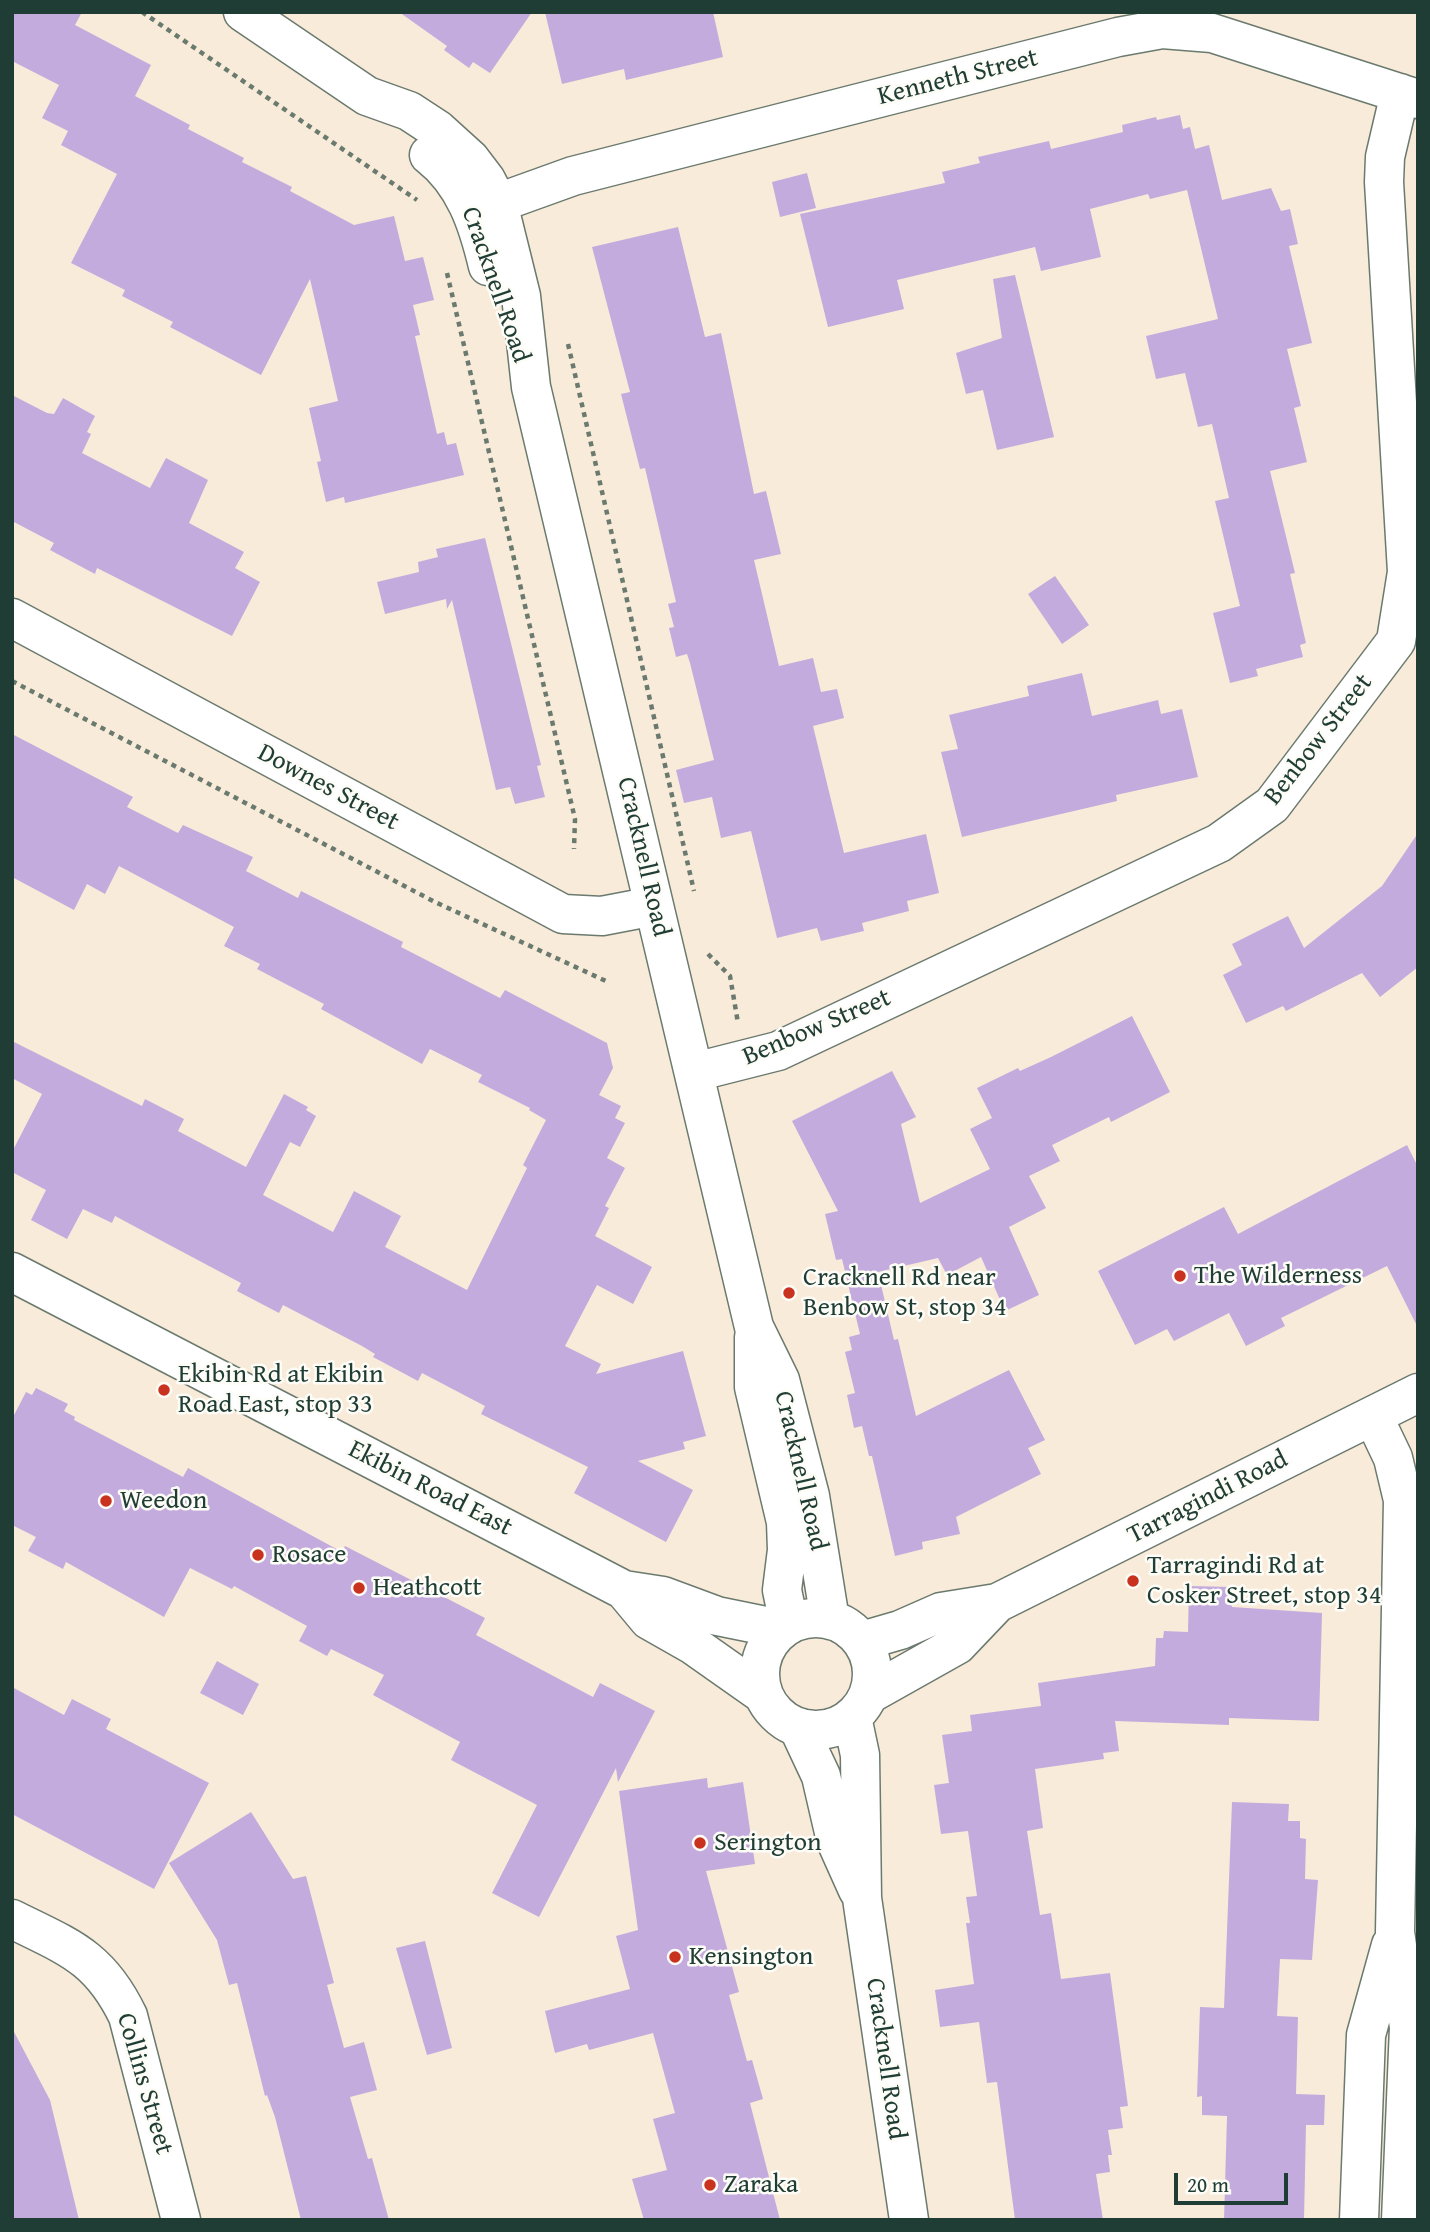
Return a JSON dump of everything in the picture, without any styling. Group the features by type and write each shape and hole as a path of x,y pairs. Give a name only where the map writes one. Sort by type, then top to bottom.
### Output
{"street":[{"name":"Cracknell Road","path":"243,12 367,96 408,111 446,135 478,170 498,203 521,296 531,387 754,1327 754,1387 786,1522 787,1550 782,1590 785,1627"},
{"name":"Kenneth Street","path":"498,203 573,176 1118,37 1162,29 1212,33 1409,96"},
{"name":"Cracknell Road","path":"367,96 399,135 446,170 469,204 482,241 497,305 531,387"},
{"name":"Benbow Street","path":"695,1072 778,1051 1219,843 1272,805 1396,641 1407,572 1384,182 1385,157 1409,96"},
{"name":"Downes Street","path":"12,618 563,914 602,916 654,906"},
{"name":"Ekibin Road East","path":"12,1272 624,1590 663,1597 717,1616 785,1627"},
{"name":"Cracknell Road","path":"754,1327 780,1380 810,1496 830,1619"},
{"name":"Tarragindi Road","path":"862,1641 900,1630 941,1612 997,1603 1418,1393"},
{"path":"1373,1416 1393,1458 1403,1500 1395,1933 1409,2028 1401,2220"},
{"name":"Ekibin Road East","path":"624,1590 649,1620 693,1644 764,1695"},
{"name":"Tarragindi Road","path":"860,1706 957,1645 997,1603"},
{"path":"816,1618 830,1619 848,1628 862,1641 870,1658 872,1677 860,1706 836,1726 817,1731 798,1727 772,1709 764,1695 760,1677 761,1659 769,1643 785,1627 816,1618"},
{"name":"Cracknell Road","path":"860,1706 862,1898 909,2220"},
{"name":"Cracknell Road","path":"798,1727 821,1776 836,1841 862,1898"},
{"name":"Collins Street","path":"12,1919 82,1955 110,1982 128,2015 181,2220"},
{"path":"1359,2220 1366,2035 1395,1933"}],"path":[{"path":"142,12 421,203"},
{"path":"445,264 575,819 574,849"},
{"path":"566,332 696,903"},
{"path":"12,681 435,902 608,982"},
{"path":"706,944 709,957 730,976 738,1023"}],"building":[{"path":"12,12 82,12 75,25 151,65 135,96 190,125 188,129 244,158 242,162 292,187 290,191 354,225 394,216 405,261 423,257 434,300 413,305 420,335 415,336 437,434 444,432 447,445 456,443 464,475 345,503 344,497 326,502 317,462 321,461 309,408 338,401 310,279 261,375 170,327 173,322 122,296 125,290 71,263 117,174 61,145 68,131 42,118 59,85 12,61"},
{"path":"399,12 532,12 490,73 473,62 469,68 444,50 447,46"},
{"path":"545,12 713,12 723,57 626,80 624,69 562,84"},
{"path":"1180,115 1183,129 1190,127 1195,149 1209,145 1222,200 1271,188 1281,211 1290,209 1298,244 1289,246 1312,343 1287,349 1301,406 1294,408 1307,462 1270,471 1295,573 1290,574 1306,643 1300,645 1303,657 1256,669 1258,676 1230,683 1213,613 1240,606 1215,501 1229,498 1212,424 1198,427 1185,373 1156,379 1146,336 1218,319 1187,190 1150,199 1148,194 1090,209 1101,257 1041,271 1035,247 897,280 904,309 828,327 800,214 945,183 942,172 980,163 978,157 1049,141 1051,149 1123,132 1122,125 1156,117 1157,120"},
{"path":"807,173 816,208 780,217 772,182"},
{"path":"678,227 705,337 721,333 754,494 766,491 781,554 754,560 779,666 813,658 821,692 837,689 844,718 813,726 844,853 926,834 939,893 907,901 909,911 862,923 864,931 821,941 817,928 777,938 751,831 721,838 712,797 684,803 676,770 714,760 687,654 676,657 669,628 674,627 668,604 676,602 645,468 640,469 621,394 630,392 592,247"},
{"path":"1015,275 1054,437 997,450 983,390 966,394 956,353 1002,338 993,279"},
{"path":"12,395 54,414 63,398 95,416 87,432 91,434 82,453 150,488 166,458 208,480 189,523 244,552 235,568 260,582 232,636 97,568 95,574 50,550 54,543 12,521"},
{"path":"485,538 541,765 537,766 545,797 515,804 510,787 496,790 452,600 447,609 446,599 385,614 377,582 419,572 418,562 438,557 436,549"},
{"path":"1055,576 1089,625 1062,644 1028,594"},
{"path":"1082,673 1092,716 1158,700 1161,714 1182,709 1198,777 1116,795 1117,801 962,837 941,752 958,749 949,715 1029,696 1027,686"},
{"path":"12,734 133,797 127,807 178,833 183,825 253,857 246,871 298,898 301,891 403,942 401,947 500,998 505,990 607,1043 613,1068 599,1095 621,1106 615,1118 625,1123 607,1158 625,1168 605,1206 609,1208 595,1236 652,1267 633,1304 597,1285 565,1346 601,1364 596,1374 683,1351 706,1436 683,1442 685,1449 638,1461 693,1490 666,1542 574,1493 588,1467 481,1414 485,1406 422,1373 418,1381 373,1357 375,1354 362,1346 283,1305 279,1313 237,1291 241,1283 115,1216 112,1223 83,1209 67,1239 31,1220 46,1190 12,1172 12,1152 42,1094 12,1078 12,1041 142,1106 145,1099 184,1119 178,1131 246,1167 284,1094 308,1107 306,1110 316,1116 300,1147 290,1142 263,1195 333,1232 354,1191 401,1216 385,1247 467,1290 527,1168 523,1165 546,1120 529,1110 530,1108 478,1082 482,1075 430,1049 422,1064 321,1009 324,1004 257,969 260,964 224,946 234,927 119,866 105,894 87,884 74,910 12,877"},
{"path":"1418,833 1418,967 1380,997 1362,973 1286,1011 1283,1006 1246,1023 1223,975 1242,965 1232,944 1288,916 1304,948 1382,886"},
{"path":"1132,1016 1170,1092 1111,1122 1109,1117 1052,1145 1060,1161 1029,1176 1046,1208 1009,1227 1039,1295 1005,1311 981,1257 947,1275 938,1258 878,1272 894,1340 898,1339 916,1416 1009,1370 1045,1440 1028,1448 1041,1474 956,1517 960,1534 922,1542 923,1549 895,1556 872,1456 869,1456 862,1426 854,1428 847,1395 855,1393 845,1352 852,1350 849,1337 860,1334 842,1259 836,1260 825,1214 838,1211 792,1121 892,1071 916,1117 901,1124 920,1203 990,1169 970,1129 992,1118 977,1088 1018,1068 1020,1071 1051,1057"},
{"path":"1407,1145 1418,1167 1418,1328 1387,1266 1281,1318 1285,1326 1246,1346 1229,1313 1174,1341 1167,1329 1135,1345 1098,1271 1224,1207 1238,1234"},
{"path":"36,1388 68,1404 64,1411 75,1417 74,1420 183,1477 188,1468 342,1552 345,1546 485,1618 476,1635 593,1697 600,1683 655,1711 618,1782 616,1768 539,1917 492,1893 537,1805 451,1760 460,1742 373,1695 384,1675 331,1649 327,1656 299,1641 307,1626 234,1586 232,1589 190,1568 164,1617 66,1562 63,1569 28,1551 36,1537 12,1525 12,1419 26,1392 32,1395"},
{"path":"1189,1586 1232,1587 1232,1607 1322,1613 1319,1721 1229,1718 1229,1725 1115,1721 1119,1751 1103,1753 1104,1759 1035,1769 1043,1828 1027,1831 1040,1915 1051,1913 1061,1979 1110,1973 1128,2106 1120,2107 1123,2128 1108,2130 1112,2155 1108,2155 1110,2172 1096,2174 1103,2220 1015,2220 997,2082 987,2083 979,2022 940,2027 935,1990 974,1984 966,1923 970,1923 966,1897 977,1896 968,1831 941,1834 934,1785 949,1783 942,1735 972,1731 970,1715 1041,1706 1038,1683 1155,1666 1156,1638 1163,1638 1164,1631 1188,1632"},
{"path":"217,1661 259,1684 243,1715 200,1693"},
{"path":"12,1687 64,1715 72,1699 111,1719 106,1729 209,1783 154,1889 12,1814"},
{"path":"707,1778 708,1788 743,1782 755,1864 706,1871 739,1992 729,1995 747,2061 752,2060 763,2099 750,2103 780,2220 644,2220 632,2179 667,2170 653,2119 675,2113 653,2033 589,2050 587,2044 555,2053 545,2011 630,1989 616,1936 638,1930 619,1791"},
{"path":"1232,1802 1289,1804 1288,1821 1300,1821 1300,1838 1306,1839 1305,1879 1318,1880 1312,1960 1280,1959 1277,2016 1298,2017 1296,2094 1325,2095 1324,2125 1306,2125 1304,2220 1224,2220 1227,2116 1202,2115 1202,2096 1197,2097 1200,2007 1224,2008"},
{"path":"251,1812 293,1879 306,1876 334,1983 327,1985 344,2048 364,2042 377,2090 350,2097 368,2159 372,2158 389,2220 301,2220 275,2117 267,2095 265,2096 237,1983 229,1985 217,1940 169,1863"},
{"path":"425,1941 452,2048 427,2055 396,1948"},
{"path":"12,2028 50,2100 79,2220 12,2220"}],"place":[{"name":"The Wilderness","path":"1180,1276"},
{"name":"Cracknell Rd near Benbow St, stop 34","path":"789,1293"},
{"name":"Ekibin Rd at Ekibin Road East, stop 33","path":"164,1390"},
{"name":"Weedon","path":"106,1501"},
{"name":"Rosace","path":"258,1555"},
{"name":"Tarragindi Rd at Cosker Street, stop 34","path":"1133,1581"},
{"name":"Heathcott","path":"359,1588"},
{"name":"Serington","path":"700,1843"},
{"name":"Kensington","path":"675,1957"},
{"name":"Zaraka","path":"710,2185"}]}
